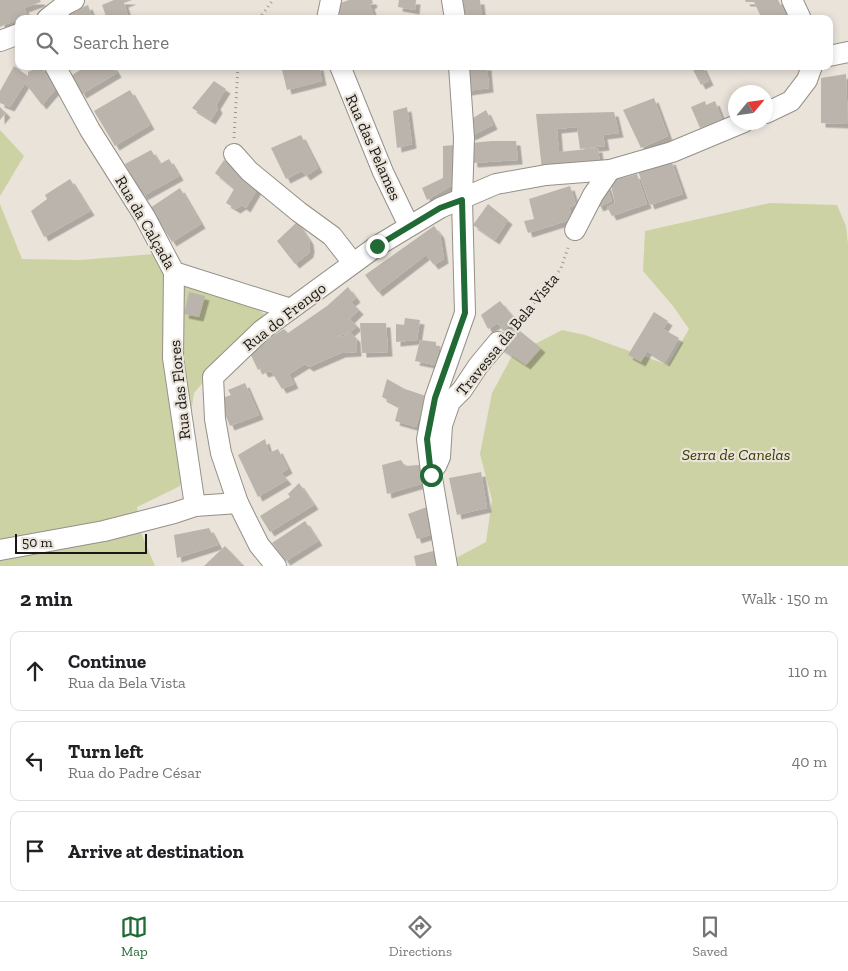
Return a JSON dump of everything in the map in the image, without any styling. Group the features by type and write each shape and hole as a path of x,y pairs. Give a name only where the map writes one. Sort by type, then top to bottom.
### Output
{"street":[{"path":"52,15 74,0"},
{"path":"328,15 330,0"},
{"path":"452,0 454,15"},
{"path":"792,0 799,15"},
{"path":"0,41 15,35"},
{"path":"833,55 848,52"},
{"name":"Rua da Calçada","path":"57,70 90,130 145,217 174,272 291,309"},
{"name":"Rua das Pelames","path":"342,70 383,172 409,226"},
{"path":"447,566 431,475 427,439 435,398 465,313 462,200 464,138 459,70"},
{"path":"773,110 791,101 807,80 811,70"},
{"name":"Rua do Frengo","path":"276,566 259,545 238,503 221,453 213,377 262,330 377,246 440,208 496,184 546,174 610,170 672,152 728,129"},
{"path":"234,154 248,170 299,212 332,236 353,263"},
{"path":"575,230 592,195 610,170"},
{"name":"Rua das Flores","path":"174,272 173,358 195,506"},
{"name":"Travessa da Bela Vista","path":"431,475 440,457 442,426 450,402 462,390 478,366 498,342"},
{"path":"0,550 104,532 195,506 238,503"}],"path":[{"path":"262,15 272,0"},
{"path":"234,154 238,70"},
{"name":"Travessa da Bela Vista","path":"498,342 561,268 575,230"}],"green space":[{"path":"0,130 24,156 0,196"},
{"name":"Serra de Canelas","path":"770,203 837,205 846,226 848,244 848,566 441,566 486,542 492,500 480,454 492,393 512,356 562,330 585,335 668,365 689,329 673,306 643,271 645,231"},
{"path":"0,204 22,259 80,260 154,254 236,288 267,317 237,342 194,393 180,486 137,507 139,528 155,566 0,566"}],"building":[{"path":"0,0 40,0 41,2 24,8 27,15 15,15 15,21 0,27"},
{"path":"114,0 132,0 124,3 128,15 106,15 102,5"},
{"path":"349,0 372,0 373,3 370,5 374,15 340,15 335,5"},
{"path":"399,0 416,0 415,10 398,7"},
{"path":"458,0 480,0 482,15 460,15"},
{"path":"745,0 778,0 786,15 760,15 754,2 746,2"},
{"path":"88,5 92,15 67,15"},
{"path":"14,66 15,70 20,70 28,76 28,72 32,70 43,70 55,90 42,105 25,83 10,107 0,103 0,91"},
{"path":"80,70 115,70 117,73 82,94 71,76"},
{"path":"282,70 320,70 322,81 287,90"},
{"path":"465,70 487,70 489,88 467,91"},
{"path":"693,70 704,70 709,81 701,85"},
{"path":"846,74 848,124 821,123 821,78"},
{"path":"214,81 226,89 216,105 218,109 211,120 192,108"},
{"path":"130,90 150,125 115,146 94,111"},
{"path":"654,98 668,136 641,148 623,110"},
{"path":"705,101 706,105 715,101 722,119 700,128 691,107"},
{"path":"0,107 6,113 0,120"},
{"path":"407,107 412,144 397,148 393,111"},
{"path":"486,110 493,125 471,136 465,123"},
{"path":"614,112 619,133 603,135 605,146 580,149 577,127 557,129 559,152 598,148 600,164 542,170 536,114"},
{"path":"301,135 318,168 306,176 302,171 286,179 271,148"},
{"path":"516,141 518,160 473,163 471,143"},
{"path":"455,145 454,184 427,200 422,188 443,178 443,146"},
{"path":"151,150 160,164 169,159 179,176 143,196 125,164"},
{"path":"224,160 259,186 246,208 242,205 236,209 226,203 234,189 215,173"},
{"path":"671,160 683,194 650,205 638,171"},
{"path":"637,174 647,204 612,216 607,207 615,203 610,181"},
{"path":"70,179 90,211 44,237 31,211 47,199 45,195"},
{"path":"606,184 612,201 599,207 594,197"},
{"path":"570,186 576,205 569,207 573,219 528,233 524,221 534,219 529,199"},
{"path":"180,188 201,224 172,242 150,208"},
{"path":"488,204 508,220 495,240 473,225"},
{"path":"297,222 309,240 310,247 309,253 295,264 277,241"},
{"path":"434,226 440,234 444,259 434,265 426,255 378,292 365,275"},
{"path":"348,287 356,298 351,302 359,310 350,319 357,326 350,332 356,338 357,352 341,353 309,367 305,364 289,374 294,384 282,389 271,371 264,373 261,368 258,370 249,351 284,329 288,333 327,306"},
{"path":"189,292 205,296 199,317 184,314"},
{"path":"500,301 515,319 503,331 498,323 488,329 481,315"},
{"path":"654,312 668,321 663,329 679,338 665,362 647,351 641,362 628,355"},
{"path":"405,318 420,320 417,340 396,342 396,324 404,325"},
{"path":"360,323 386,323 388,352 362,353"},
{"path":"515,327 541,348 526,365 499,347"},
{"path":"420,340 436,342 436,346 440,346 435,365 415,361"},
{"path":"387,379 405,389 426,396 416,427 395,421 399,406 382,397"},
{"path":"245,383 259,415 230,426 219,399 231,395 228,390"},
{"path":"265,439 269,453 278,449 288,469 281,473 287,480 258,497 238,455"},
{"path":"401,460 405,466 419,465 424,483 387,494 382,465"},
{"path":"481,472 487,508 457,515 449,478"},
{"path":"299,483 314,505 270,532 260,516 290,497 288,494"},
{"path":"427,507 436,533 417,539 408,514"},
{"path":"305,521 318,541 286,561 272,543"},
{"path":"209,528 218,545 177,558 174,535"},
{"path":"225,546 242,564 240,566 204,566"},
{"path":"437,550 441,564 416,566 414,556"}],"route":[{"path":"377,246 440,208 462,200 465,313 435,398 427,439 431,475"}]}
